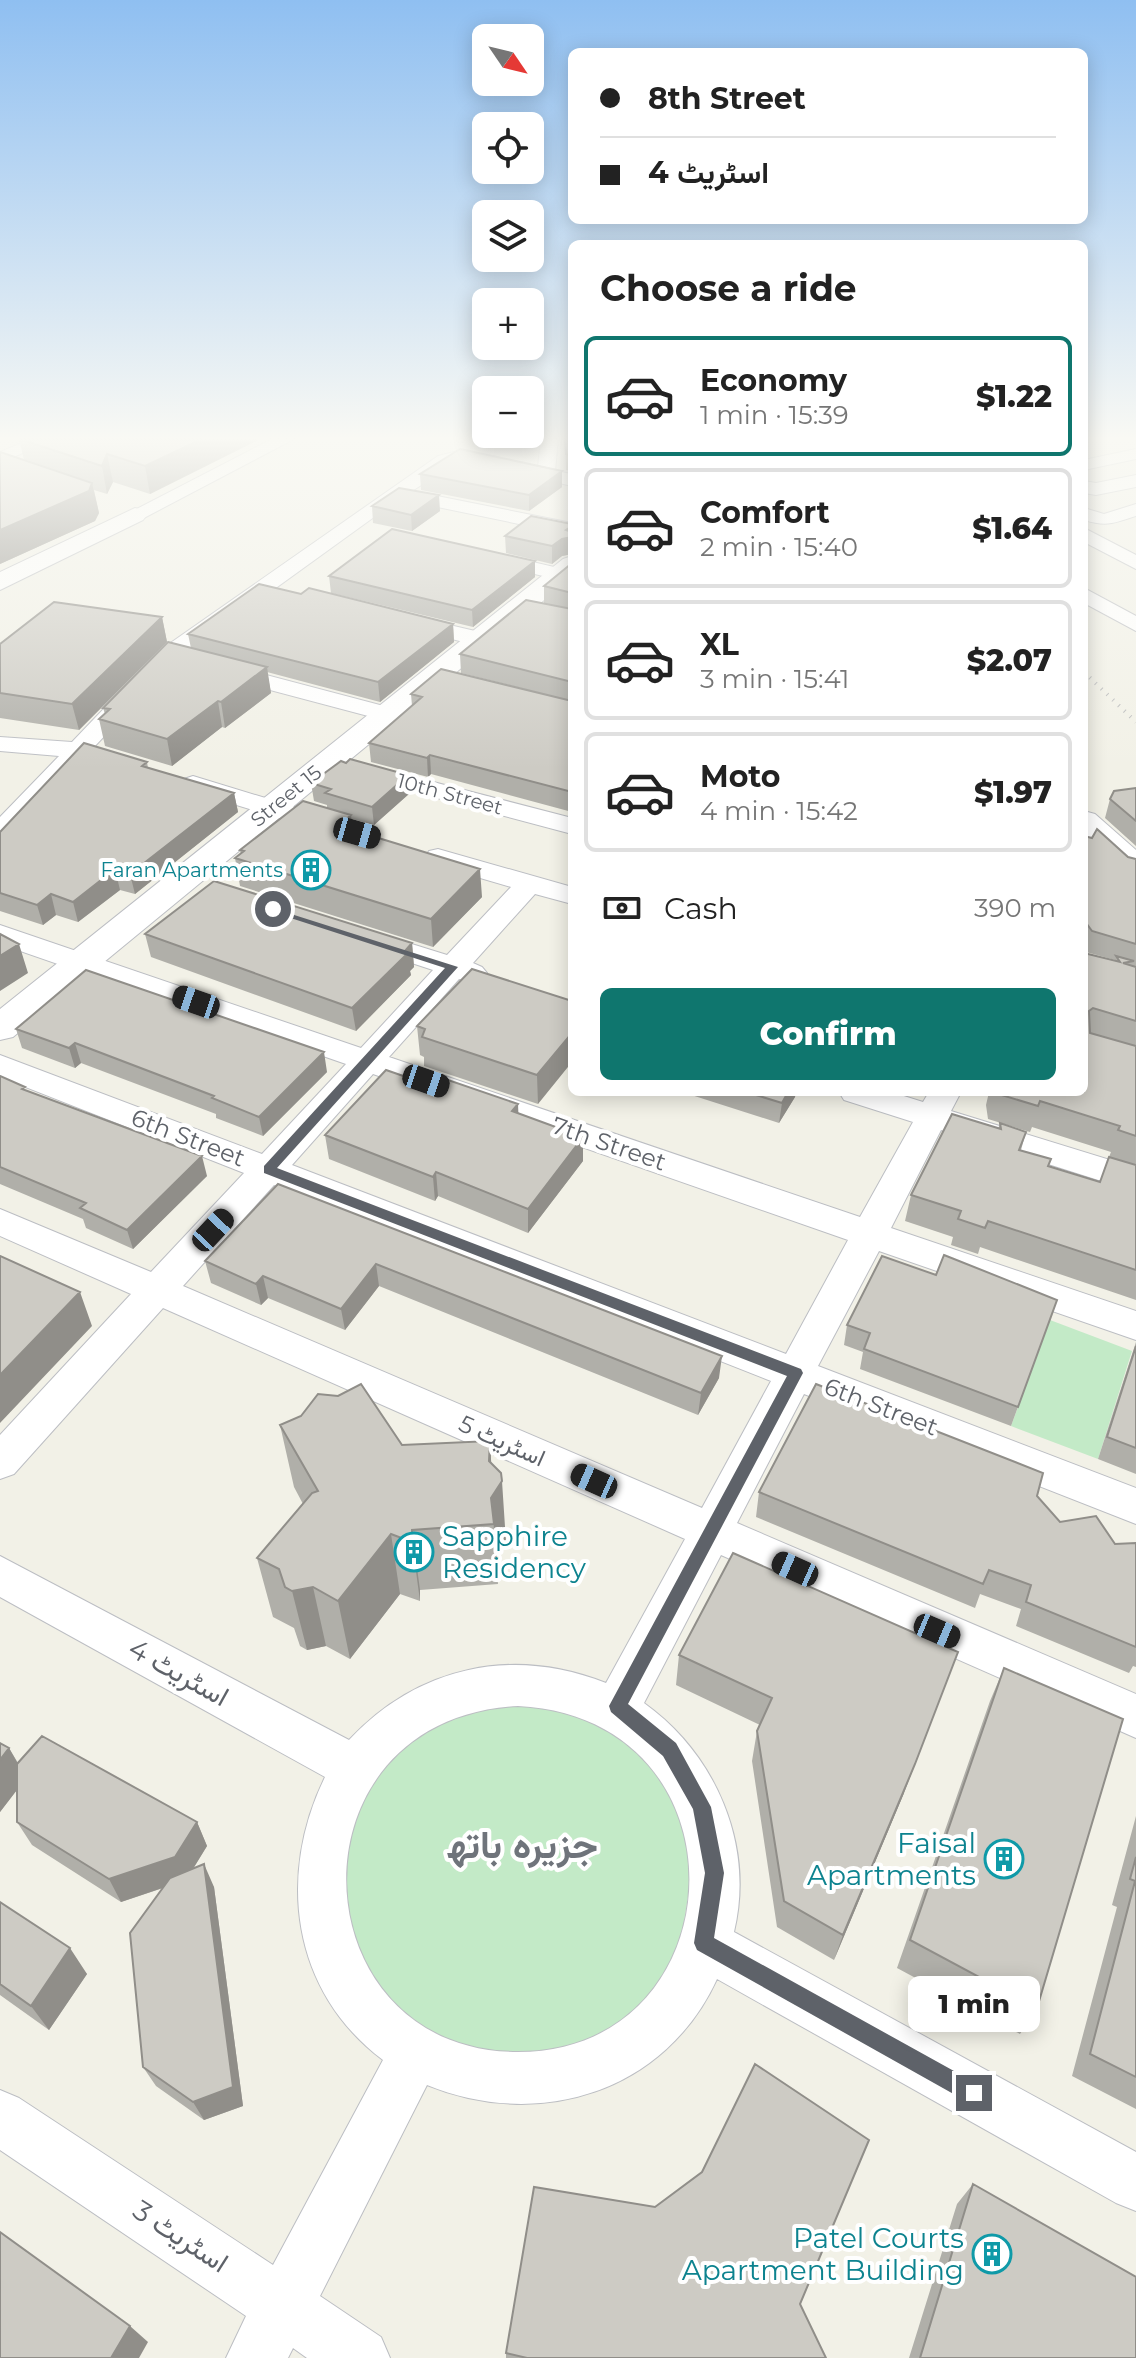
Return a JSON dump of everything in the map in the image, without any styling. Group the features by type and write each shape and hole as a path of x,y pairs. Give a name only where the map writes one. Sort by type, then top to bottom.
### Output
{"street":[{"path":"0,582 66,549"},
{"path":"0,832 167,656 317,549"},
{"path":"1111,549 1136,563"},
{"path":"470,553 566,569"},
{"name":"Street 15","path":"0,1028 480,639 532,610 566,569"},
{"path":"265,586 296,593"},
{"path":"1088,596 1136,625"},
{"path":"388,616 480,639"},
{"path":"167,656 387,714"},
{"path":"434,676 465,684"},
{"path":"0,744 81,750 110,759"},
{"name":"10th Street","path":"329,761 568,825"},
{"path":"168,777 317,822"},
{"path":"1088,830 1136,868"},
{"path":"408,848 568,895"},
{"path":"183,880 213,890"},
{"path":"0,1462 529,884"},
{"path":"348,933 498,981"},
{"name":"7th Street","path":"0,934 1136,1326"},
{"name":"6th Street","path":"0,1065 1136,1506"},
{"path":"883,1096 939,1104 1136,1180"},
{"path":"618,1706 939,1104"},
{"name":"اسٹریٹ 5","path":"0,1222 1136,1716"},
{"name":"اسٹریٹ 4","path":"0,1575 358,1770"},
{"path":"511,1681 569,1686 618,1706 670,1749 702,1807 715,1873 704,1943 671,2005 619,2053 553,2080 483,2081 413,2057 366,2014 333,1956 323,1891 331,1826 358,1770 401,1724 453,1694 511,1681"},
{"path":"704,1943 1136,2183"},
{"path":"256,2358 413,2057"},
{"name":"اسٹریٹ 3","path":"0,2117 360,2358"}],"green space":[{"path":"1050,1320 1132,1351 1098,1459 1011,1426"},
{"path":"566,1685 702,1807 671,2005 553,2080 364,2014 331,1826 401,1724"}],"building":[{"path":"365,549 482,549 535,561 472,610 329,576"},
{"path":"568,566 568,592 544,586"},
{"path":"259,584 301,594 309,588 453,624 378,682 188,634"},
{"path":"526,600 568,608 568,681 460,654"},
{"path":"54,602 162,617 72,704 0,693 0,644"},
{"path":"168,642 267,667 167,739 99,719 110,709 103,708"},
{"path":"441,669 568,700 568,791 430,755 427,758 369,743 422,697 411,694"},
{"path":"84,743 147,762 142,766 234,793 130,874 115,869 73,902 51,894 37,905 0,893 0,832"},
{"path":"350,759 408,775 372,807 325,793 331,789 311,783 341,761 346,763"},
{"path":"1136,788 1136,821 1110,799 1114,791"},
{"path":"303,801 351,815 339,826 480,869 431,919 235,858 244,851 240,850"},
{"path":"1097,829 1128,857 1136,859 1136,944 1092,931 1088,926 1088,837 1092,838"},
{"path":"214,881 412,943 405,951 409,952 352,1008 145,934"},
{"path":"0,934 19,944 0,956"},
{"path":"1088,954 1120,962 1116,956 1134,961 1123,963 1136,967 1136,1021 1093,1008 1089,1011 1090,1033 1136,1046 1136,1136 1118,1130 1120,1126 1040,1101 1038,1106 1005,1096 1088,1096"},
{"path":"472,969 568,1000 568,1038 537,1075 422,1037 425,1029 417,1026"},
{"path":"86,970 324,1052 259,1117 212,1098 214,1096 75,1043 69,1048 16,1029"},
{"path":"413,1068 518,1104 512,1111 583,1137 528,1209 436,1172 433,1177 325,1135 386,1070 409,1078"},
{"path":"0,1076 25,1087 22,1089 202,1156 127,1230 80,1208 86,1203 0,1167"},
{"path":"759,1096 786,1096 782,1103"},
{"path":"952,1114 1001,1129 1000,1123 1026,1132 1019,1150 1051,1159 1048,1166 1100,1182 1109,1157 1136,1165 1136,1270 988,1221 985,1228 958,1219 961,1211 911,1195"},
{"path":"278,1184 722,1356 701,1393 376,1264 341,1309 263,1276 256,1284 205,1261"},
{"path":"944,1255 1057,1300 1018,1407 864,1349 870,1333 847,1325 882,1256 936,1275"},
{"path":"0,1256 80,1292 0,1375"},
{"path":"1136,1346 1136,1448 1107,1437"},
{"path":"361,1384 402,1445 490,1441 489,1461 501,1473 502,1481 491,1498 494,1524 412,1530 412,1542 391,1534 338,1601 313,1587 292,1591 285,1587 279,1569 257,1558 312,1493 318,1491 280,1425 301,1416 318,1394 338,1396"},
{"path":"816,1384 1043,1473 1037,1496 1060,1522 1096,1516 1115,1544 1136,1543 1136,1647 1026,1602 1031,1585 989,1570 983,1584 759,1492"},
{"path":"733,1553 958,1652 843,1935 784,1901 757,1731 772,1698 679,1655"},
{"name":"Faisal Apartments","path":"1004,1668 1123,1719 1037,2008 910,1940"},
{"path":"42,1736 197,1822 175,1857 109,1879 17,1822 17,1764"},
{"path":"0,1743 9,1748 0,1760"},
{"path":"1136,1857 1136,2077 1090,2054 1135,1881 1130,1879"},
{"path":"204,1864 233,2087 193,2102 143,2067 130,1933 170,1878"},
{"path":"0,1902 70,1948 31,2006 0,1984"},
{"path":"755,2064 869,2140 800,2304 826,2358 527,2358 506,2353 534,2187 655,2207 702,2172"},
{"name":"Patel Courts Apartment Building","path":"973,2184 1136,2277 1136,2358 920,2358"},
{"path":"0,2232 130,2326 111,2358 0,2358"}],"railway":[{"path":"1088,676 1136,722"}],"place":[{"name":"Faran Apartments","path":"311,870"},
{"name":"Sapphire Residency","path":"414,1552"},
{"name":"Faisal Apartments","path":"1004,1859"},
{"name":"Patel Courts Apartment Building","path":"992,2254"}],"district":[{"name":"جزیرہ باتھ","path":"522,1845"}],"route":[{"path":"273,909 453,967 268,1169 796,1373 618,1706 670,1749 702,1807 715,1873 704,1943 974,2093"}]}
